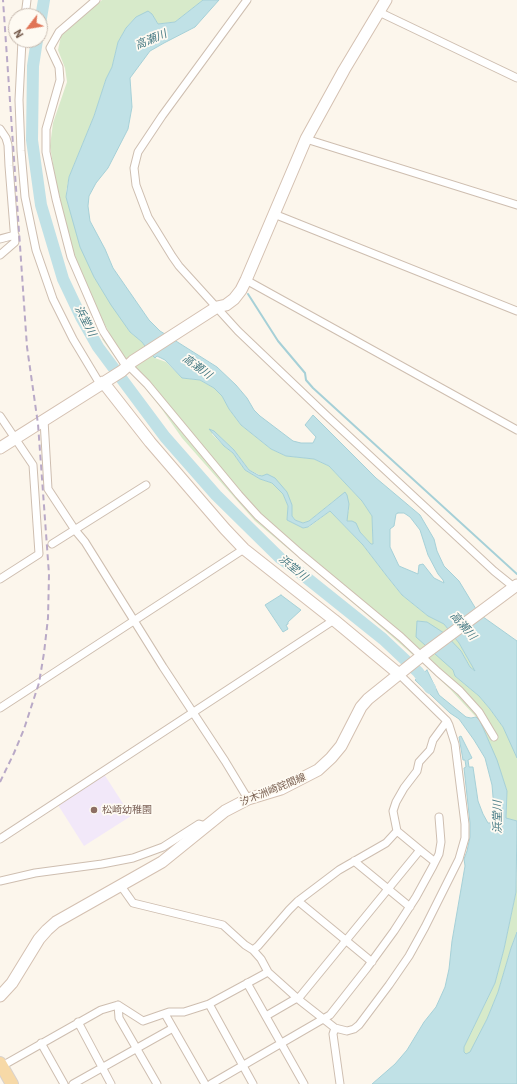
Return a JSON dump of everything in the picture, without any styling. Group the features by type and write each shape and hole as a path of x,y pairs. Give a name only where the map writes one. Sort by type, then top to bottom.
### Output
{"main road":[{"path":"1,1064 12,1084"}],"street":[{"path":"96,0 59,32 50,48 59,67 60,80 46,129 46,152 71,257 102,331 127,366 146,384 258,516 301,554 401,637 469,700 479,712 494,737"},
{"path":"246,0 138,152 134,168 136,185 148,217 172,256 204,295 238,331 305,396 494,571 516,588"},
{"path":"0,448 216,308 226,305 234,299 246,280 306,139 344,70 386,0"},
{"path":"379,12 517,78"},
{"path":"22,48 19,100 25,197 36,250 53,299 73,339 102,383 201,503 244,549 334,620 399,674 446,721 449,725 455,744 465,824 465,838 459,858 442,895 409,956 359,1025 354,1029 347,1031 335,1028 298,999 268,972 261,959 253,950 245,945 223,925 133,903 121,886"},
{"path":"0,129 6,138 8,145 15,235 15,242 0,255"},
{"path":"306,139 517,205"},
{"path":"274,214 517,311"},
{"path":"0,239 15,235"},
{"path":"246,280 517,430"},
{"path":"0,416 33,465 39,554 0,579"},
{"path":"44,420 48,488 75,530 85,542 248,799"},
{"path":"52,544 146,485"},
{"path":"0,708 244,549"},
{"name":"汐木洲崎詫間線","path":"0,996 12,983 39,939 46,930 56,922 162,862 225,811 248,799 281,789 318,770 341,746 362,706 378,690 516,588"},
{"path":"0,839 334,620"},
{"path":"435,862 396,831 393,811 404,788 417,771 419,762 430,750 433,740 446,721"},
{"path":"211,1084 330,1016 372,962 410,907 435,862 439,854 441,842 440,817"},
{"path":"0,881 35,873 102,864 133,858 162,847 199,824 206,826"},
{"path":"253,950 298,901 354,861 386,843 396,831"},
{"path":"266,1016 298,999 420,850"},
{"path":"354,861 410,907"},
{"path":"298,901 372,962"},
{"path":"1,1064 101,1010 118,1006 143,1021 165,1014 184,1012 209,1004 268,972"},
{"path":"247,984 304,1084"},
{"path":"209,1004 253,1084"},
{"path":"118,1006 119,1018 157,1084"},
{"path":"165,1014 205,1084"},
{"path":"78,1022 111,1084"},
{"path":"73,1084 173,1028"},
{"path":"335,1028 333,1034 340,1084"},
{"path":"41,1043 64,1084"}],"shaded area":[{"name":"松崎幼稚園","path":"104,774 131,816 84,846 58,805"}],"green space":[{"path":"102,0 203,0 175,22 158,24 152,14 136,17 126,28 118,42 112,67 106,79 94,116 69,177 66,192 66,197 94,277 130,332 142,342 155,358 166,362 182,378 200,380 214,388 222,396 229,409 241,425 271,449 286,456 314,459 329,466 362,501 372,516 373,544 371,544 360,532 352,521 347,521 346,517 349,510 336,499 309,521 303,523 295,520 292,516 287,492 262,476 249,470 234,450 214,431 212,434 233,453 245,470 260,479 272,483 283,494 288,506 287,520 303,528 309,527 330,511 363,545 402,595 428,616 444,624 459,643 476,672 470,667 461,651 427,622 417,621 453,670 455,676 479,696 490,709 503,727 514,749 517,758 517,821 506,819 507,791 486,735 476,717 450,689 421,662 255,521 182,438 161,408 130,370 125,371 102,339 110,334 99,314 70,243 55,177 50,146 53,123 67,82 65,68 58,50 61,36"},
{"path":"517,874 517,932 498,992 487,1019 470,1053 466,1054 464,1052 464,1047 495,983 516,892"}],"water":[{"name":"高瀬川","path":"203,0 219,0 195,27 150,51 130,78 132,107 128,129 108,168 96,183 89,196 88,206 90,221 113,268 149,320 160,331 217,367 236,385 260,416 293,441 313,443 316,437 305,425 313,415 376,478 420,515 434,539 437,551 444,566 459,581 479,614 517,641 517,758 503,727 490,709 479,696 455,676 453,670 416,637 417,621 427,622 444,633 461,651 470,667 475,671 459,643 444,624 428,616 402,595 363,545 330,511 308,527 303,528 287,520 288,506 283,494 272,483 260,479 245,470 233,453 224,446 209,429 214,431 234,450 249,470 258,475 262,476 267,474 275,478 287,492 292,505 292,516 295,520 303,523 309,521 345,492 349,504 347,521 356,523 360,532 371,544 373,544 372,516 362,501 329,466 314,459 286,456 271,449 241,425 229,409 222,396 214,388 200,380 182,378 165,360 157,356 155,358 142,342 130,332 111,305 94,277 80,247 66,197 69,177 94,116 106,79 112,67 118,42 126,28 136,17 148,11 152,14 158,24 175,22","holes":["404,513 410,517 420,530 428,555 444,583 434,578 423,564 419,565 418,574 399,566 390,547 390,529 394,526 396,514"]},
{"path":"281,595 301,610 288,622 286,625 288,629 283,632 265,605"},
{"path":"427,670 439,695 466,717 476,717 480,721 497,760 507,791 506,818 517,821 516,892 504,949 495,983 464,1047 464,1052 466,1054 470,1052 487,1019 498,992 517,932 517,1084 372,1084 395,1064 407,1050 424,1022 436,1007 445,987 465,866 464,859 470,837 470,823 464,768 466,767 465,760 463,760 459,737 461,736 472,758 468,760 469,767 473,767 478,801 483,814 488,823 490,823 493,819 492,785 485,758 459,719 450,713 415,680"}],"waterway":[{"name":"浜堂川","path":"43,8 44,0"},
{"name":"浜堂川","path":"36,48 33,66 32,140 41,205 63,279 81,317 98,347 165,437 216,495 280,558 383,639 418,672 430,688"},
{"path":"248,294 278,341 305,373 306,380 313,388 517,574"}],"railway":[{"path":"0,782 24,729 39,683 48,618 49,574 38,424 27,347 3,0"}],"place":[{"name":"松崎幼稚園","path":"94,810"}]}
